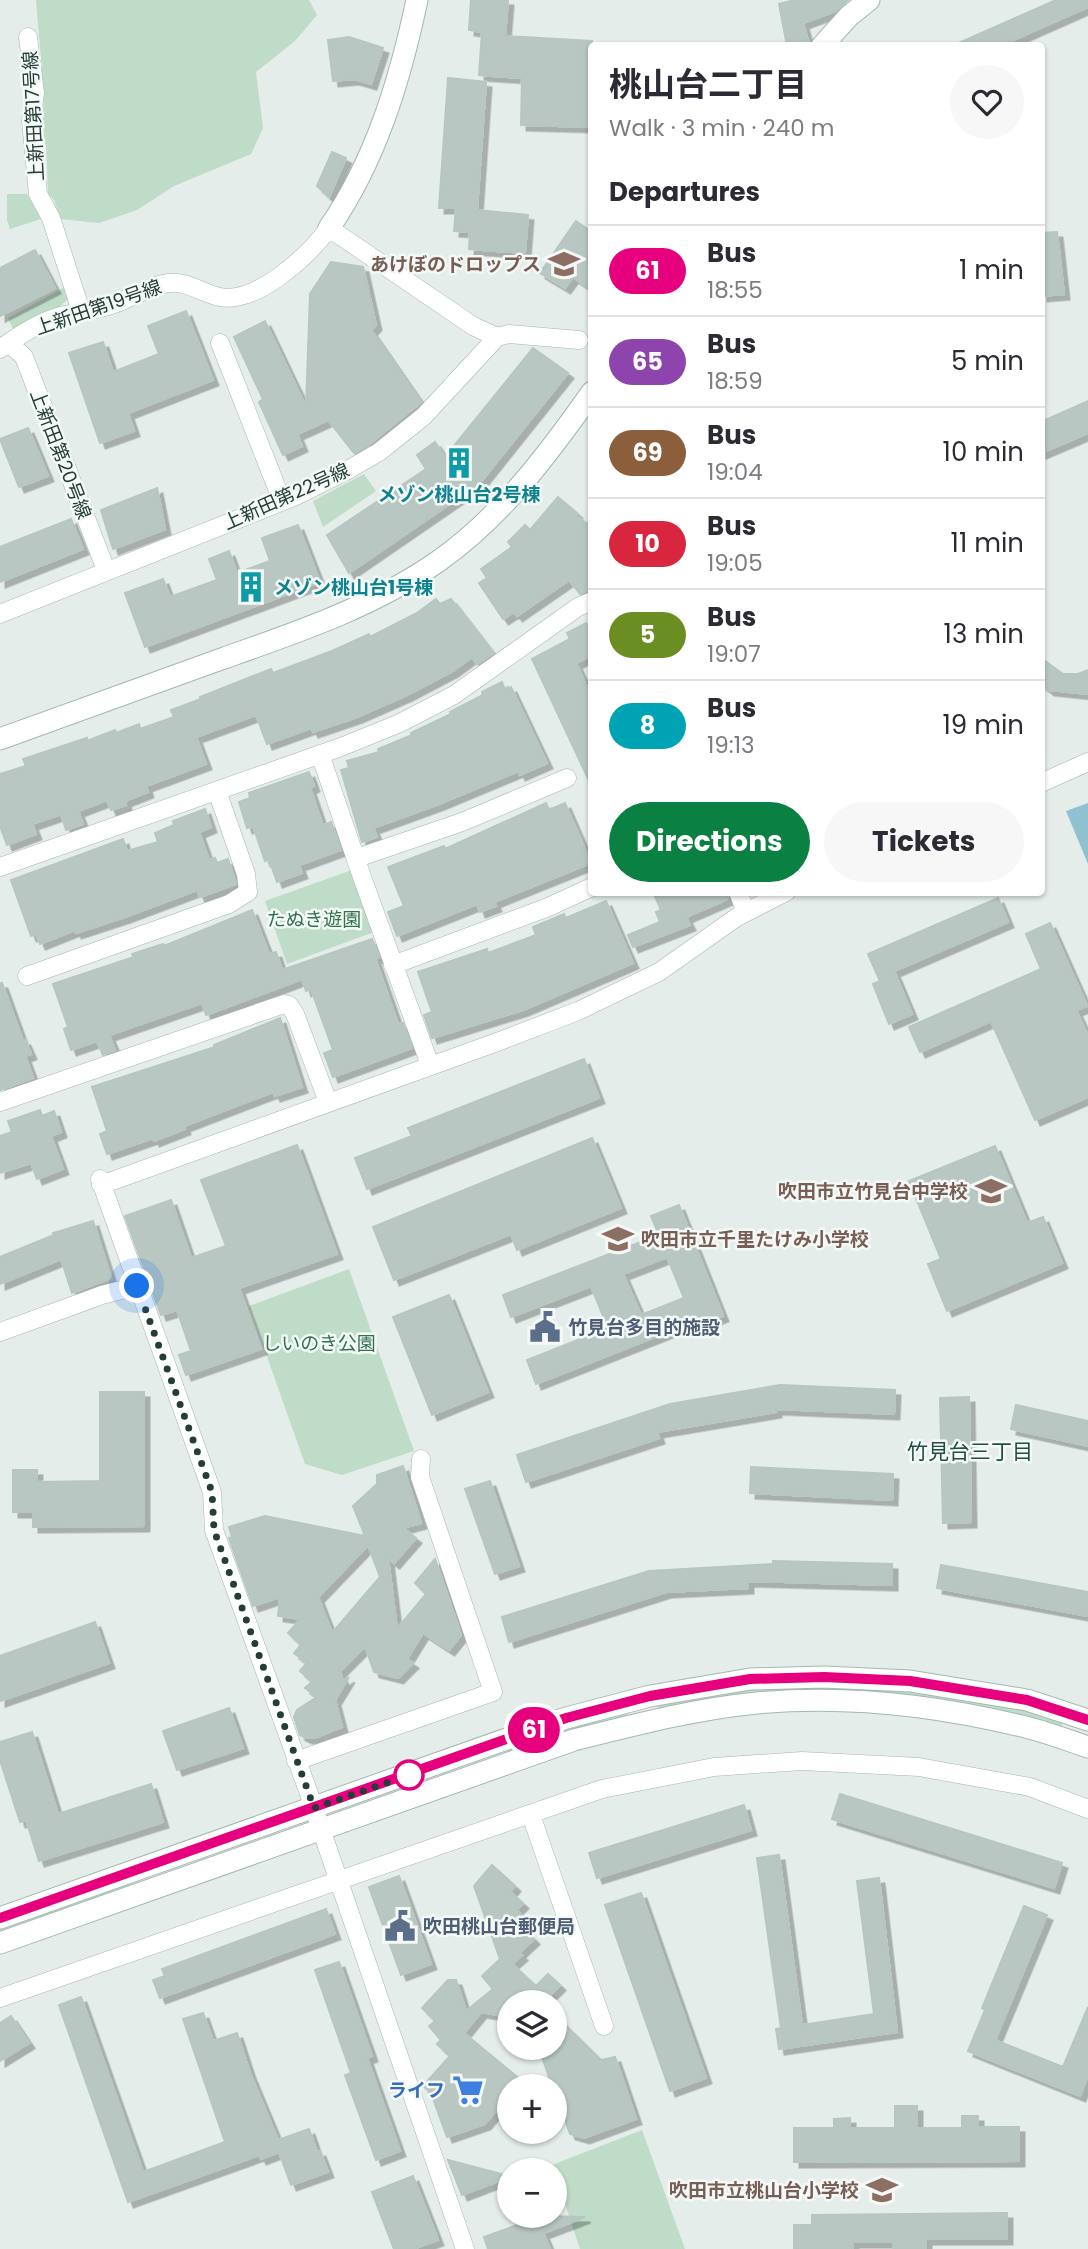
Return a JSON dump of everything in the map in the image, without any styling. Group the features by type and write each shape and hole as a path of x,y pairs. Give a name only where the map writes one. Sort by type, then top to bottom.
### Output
{"street":[{"path":"417,0 403,63 384,118 358,181 329,228 473,326 497,337 509,334 579,340"},
{"path":"826,42 849,16 869,0"},
{"name":"上新田第17号線","path":"29,37 35,93 31,121 37,194 49,212 60,240 82,312"},
{"name":"上新田第19号線","path":"4,346 45,322 113,305 165,283 178,282 229,298 254,291 304,257 329,228"},
{"name":"上新田第22号線","path":"0,614 282,501 346,471 401,436 437,404 497,337"},
{"path":"220,343 282,501"},
{"name":"上新田第20号線","path":"4,346 24,357 106,570"},
{"path":"0,739 269,642 342,614 386,593 439,560 465,540 515,491 553,447 588,398"},
{"path":"0,867 383,731 445,700 588,603"},
{"path":"320,754 430,1065"},
{"path":"1045,781 1088,762"},
{"path":"357,858 474,817 567,778"},
{"path":"27,976 246,896 246,874 217,791"},
{"path":"393,965 537,912 588,889"},
{"path":"740,896 746,912"},
{"path":"465,2249 314,1808 214,1530 212,1492 100,1182 537,1028 626,989 666,968 746,912 778,896"},
{"path":"0,1102 284,1004 289,1005 295,1014 328,1102"},
{"path":"0,1332 137,1286"},
{"path":"296,1761 493,1692 419,1477 421,1459"},
{"path":"0,1918 566,1718 650,1696 750,1679 824,1677 910,1681 1027,1700 1088,1720"},
{"path":"0,1943 574,1740 655,1719 757,1703 824,1701 897,1704 1017,1725 1088,1747"},
{"path":"0,1998 602,1789 714,1767 802,1761 919,1767 1030,1787 1088,1808"},
{"path":"531,1815 604,2026"}],"green space":[{"path":"36,0 309,0 317,15 295,41 256,72 263,128 251,154 174,186 137,210 99,223 61,219 54,200 48,193 46,147 42,138 44,94"},
{"path":"7,194 27,194 41,219 10,229 7,220"},
{"path":"67,286 68,299 57,309 13,329 8,318"},
{"path":"364,474 376,491 323,527 313,501"},
{"name":"たぬき遊園","path":"352,870 374,932 287,964 265,901"},
{"name":"しいのき公園","path":"349,1269 414,1451 342,1475 305,1464 249,1306"},
{"path":"801,1683 944,1692 1061,1718 1062,1725 1060,1728 918,1697 661,1709 657,1706 659,1702 733,1689"},
{"path":"626,1710 626,1717 505,1754 509,1748 576,1724"},
{"path":"126,1882 131,1884 128,1888 0,1933 0,1926"},
{"path":"642,2130 685,2249 580,2249 567,2210 567,2159"}],"water":[{"path":"1088,803 1088,864 1066,811"}],"building":[{"path":"471,0 508,0 505,36 592,41 588,42 588,127 521,125 522,78 479,75 482,32 469,30"},
{"path":"795,0 848,0 836,11 803,23 808,42 786,42 779,4"},
{"path":"1056,0 1088,0 1088,7 1009,42 961,42"},
{"path":"349,37 383,48 371,84 354,79 333,81 328,40"},
{"path":"448,78 486,82 477,210 528,215 525,253 469,249 470,232 454,231 456,208 439,208"},
{"path":"332,152 346,158 329,197 317,186"},
{"name":"あけぼのドロップス","path":"576,221 588,229 588,287 573,277 565,288 540,273"},
{"path":"1057,232 1064,294 1045,296 1045,233"},
{"path":"35,250 55,288 0,316 0,268"},
{"path":"331,262 363,267 376,325 371,330 421,402 367,446 354,453 328,420 297,434 302,446 283,455 259,402 263,399 234,337 265,321 306,407 310,294"},
{"path":"186,311 213,380 128,413 134,431 100,443 69,353 103,342 113,372 159,354 148,326"},
{"name":"メゾン桃山台2号棟","path":"533,348 568,373 480,483 349,573 327,535 426,469 417,455 435,442 445,457"},
{"path":"1088,401 1088,433 1045,451 1045,420"},
{"path":"28,428 48,476 19,487 0,439"},
{"path":"157,488 165,529 113,549 101,510"},
{"path":"558,497 588,524 588,590 580,594 569,580 517,616 514,612 503,619 479,583 487,578 481,569 512,547 508,542 525,525 530,530"},
{"path":"71,519 83,549 0,582 0,547"},
{"name":"メゾン桃山台1号棟","path":"298,525 320,582 145,647 125,593 163,579 170,597 217,580 209,559 229,551 237,573 270,561 262,538"},
{"path":"436,599 440,604 451,599 493,653 477,664 472,657 453,671 407,695 357,717 313,732 311,728 267,744 256,715 196,737 206,764 146,786 148,792 125,801 126,805 111,810 107,800 78,811 83,824 66,830 61,814 32,824 36,834 7,845 0,826 0,774 26,766 23,759 115,730 116,733 139,724 140,729 174,717 171,710 271,669 273,673 369,634 370,637 417,613"},
{"path":"586,623 588,627 588,657 576,663 588,690 588,778 532,659 570,639 567,633"},
{"path":"1045,661 1063,674 1078,674 1088,670 1088,694 1049,690 1045,687"},
{"path":"502,682 505,690 511,687 547,763 520,775 518,771 373,828 377,837 362,842 341,770 349,768 347,761 379,752 378,749 451,714 450,712"},
{"path":"309,772 314,786 310,788 323,826 331,822 341,850 299,865 302,873 277,882 269,859 265,861 253,826 247,828 239,802 250,798 249,793"},
{"path":"546,803 549,810 565,803 588,856 588,864 494,902 496,906 480,912 477,904 397,936 388,912 404,906 388,867 444,846 445,849"},
{"path":"205,809 211,827 199,832 209,860 215,858 217,863 228,859 236,884 200,897 197,890 125,917 76,933 75,930 40,944 36,934 31,936 11,880 123,839 127,851 158,842 155,833 174,825 173,821"},
{"path":"655,896 728,896 728,899 686,917 690,925 633,947 628,935 660,922 656,912 661,910"},
{"path":"998,898 1008,922 894,971 912,1014 889,1024 873,984 880,981 868,954"},
{"path":"606,901 633,963 523,1010 432,1038 424,1015 432,1012 418,972 487,949 488,953 536,935 533,927 564,914 566,918"},
{"path":"252,910 269,954 276,952 282,970 372,939 379,957 375,958 398,1024 403,1023 412,1048 333,1077 324,1053 333,1050 311,989 306,991 302,979 206,1015 202,1003 109,1035 115,1050 103,1055 97,1041 71,1050 64,1029 68,1027 53,984 134,957 132,954 163,944 164,946"},
{"path":"1050,923 1087,1006 1076,1010 1088,1036 1088,1097 1035,1120 991,1021 920,1052 909,1027 1041,969 1026,934"},
{"path":"0,983 23,1041 25,1040 31,1054 25,1056 33,1078 0,1090"},
{"path":"280,1018 302,1087 275,1096 273,1092 184,1126 185,1129 154,1141 153,1138 107,1154 100,1134 107,1131 92,1087 215,1047 214,1045"},
{"path":"584,1059 599,1098 367,1189 355,1158 412,1136 408,1128"},
{"path":"40,1110 42,1116 54,1111 61,1132 51,1136 63,1169 37,1179 31,1163 0,1173 0,1136 12,1132 8,1121"},
{"path":"592,1138 621,1208 517,1250 511,1234 394,1280 373,1227"},
{"path":"297,1145 337,1254 239,1288 261,1349 186,1375 179,1355 191,1351 177,1310 161,1315 125,1216 171,1200 191,1258 226,1246 201,1180"},
{"path":"995,1146 1027,1223 1043,1217 1062,1263 947,1311 928,1264 941,1259 909,1181"},
{"path":"679,1205 723,1316 695,1327 693,1322 536,1384 527,1360 608,1328 591,1286 511,1317 503,1295 659,1235 651,1216","holes":["667,1257 684,1298 641,1315 623,1274"]},
{"path":"93,1221 111,1278 72,1293 61,1259 0,1284 0,1257 54,1235 53,1233"},
{"path":"449,1295 488,1392 432,1415 393,1317"},
{"path":"780,1385 895,1390 894,1414 775,1409 776,1412 657,1432 659,1438 526,1482 517,1455 670,1404"},
{"path":"100,1392 144,1392 144,1526 33,1527 33,1512 13,1512 13,1470 37,1470 37,1482 100,1481"},
{"path":"969,1397 971,1522 943,1523 940,1398"},
{"path":"1016,1405 1088,1421 1088,1446 1011,1429"},
{"path":"403,1466 421,1523 403,1528 416,1538 394,1563 388,1558 397,1629 426,1594 415,1583 435,1559 461,1635 449,1650 423,1633 407,1659 413,1663 398,1678 374,1672 365,1646 340,1671 343,1681 349,1677 335,1700 342,1727 307,1738 300,1735 294,1717 297,1710 317,1697 305,1688 312,1682 300,1671 307,1663 294,1653 301,1645 288,1633 301,1619 278,1616 280,1597 253,1606 229,1538 232,1537 229,1527 265,1516 365,1536 353,1506 377,1484 377,1475","holes":["368,1545 380,1577 332,1633 318,1597"]},
{"path":"751,1467 893,1474 892,1500 750,1493"},
{"path":"490,1481 519,1566 495,1574 465,1489"},
{"path":"773,1561 892,1564 892,1585 748,1581 748,1588 666,1592 509,1642 502,1617 649,1571 773,1564"},
{"path":"941,1565 1088,1592 1088,1616 937,1588"},
{"path":"95,1622 109,1663 0,1701 0,1656"},
{"path":"229,1708 243,1748 177,1770 163,1731"},
{"path":"32,1732 58,1814 151,1784 163,1822 39,1861 26,1820 20,1822 0,1760 0,1742"},
{"path":"840,1794 1062,1863 1054,1888 832,1819"},
{"path":"744,1805 751,1830 597,1878 589,1853"},
{"path":"779,1855 802,2025 874,2014 857,1881 879,1878 897,2032 779,2049 776,2029 781,2028 757,1858"},
{"path":"492,1865 515,1886 510,1892 523,1903 516,1910 528,1921 522,1927 534,1939 512,1964 536,1986 548,1974 560,1985 555,1990 497,1990 497,2015 481,2012 464,2033 514,2074 497,2074 497,2110 485,2124 447,2137 431,2093 423,2086 450,2056 437,2044 441,2040 429,2026 435,2021 422,2008 448,1980 456,1980 466,2011 493,1989 482,1976 500,1959 474,1886"},
{"path":"399,1876 431,1964 401,1975 369,1887"},
{"path":"641,1893 706,2078 670,2091 605,1905"},
{"path":"1024,1906 1047,1915 995,2040 1063,2067 1088,2007 1088,2075 1080,2096 968,2051 985,2010 982,2008"},
{"path":"326,1909 335,1934 160,1998 153,1980 165,1976 162,1969"},
{"path":"339,1962 372,2056 367,2058 400,2151 376,2160 345,2075 351,2073 315,1970"},
{"path":"81,1997 143,2172 225,2142 183,2019 203,2013 213,2041 237,2033 250,2073 278,2140 309,2129 328,2172 291,2185 279,2152 261,2159 259,2155 128,2202 59,2005"},
{"path":"11,2016 29,2043 0,2061 0,2023"},
{"path":"567,2027 601,2060 615,2057 636,2119 584,2138 570,2134 567,2126 567,2074 548,2074 543,2060 567,2060"},
{"path":"895,2106 917,2106 917,2128 962,2128 962,2116 978,2116 978,2127 1019,2127 1019,2161 794,2162 794,2128 834,2128 834,2119 850,2118 850,2128 895,2128"},
{"path":"448,2160 497,2173 497,2182 462,2195"},
{"path":"413,2176 438,2240 413,2249 394,2249 372,2192"},
{"path":"1007,2213 1007,2239 926,2239 926,2249 893,2249 893,2242 853,2242 853,2249 794,2248 794,2225 812,2225 812,2215"},
{"path":"567,2217 585,2217 567,2224"},
{"path":"509,2228 556,2228 543,2233 550,2249 488,2249 484,2237"}],"bus line":[{"name":"61","path":"0,1918 566,1718 650,1696 750,1679 824,1677 910,1681 1027,1700 1088,1720"}],"place":[{"name":"あけぼのドロップス","path":"564,264"},
{"name":"メゾン桃山台2号棟","path":"459,463"},
{"name":"メゾン桃山台1号棟","path":"251,587"},
{"name":"吹田市立竹見台中学校","path":"991,1191"},
{"name":"吹田市立千里たけみ小学校","path":"618,1239"},
{"name":"竹見台多目的施設","path":"545,1327"},
{"name":"吹田桃山台郵便局","path":"400,1926"},
{"name":"ライフ","path":"468,2090"},
{"name":"吹田市立桃山台小学校","path":"882,2190"}],"district":[{"name":"竹見台三丁目","path":"970,1452"}],"route":[{"path":"137,1286 212,1492 214,1530 314,1808 409,1775"}]}
